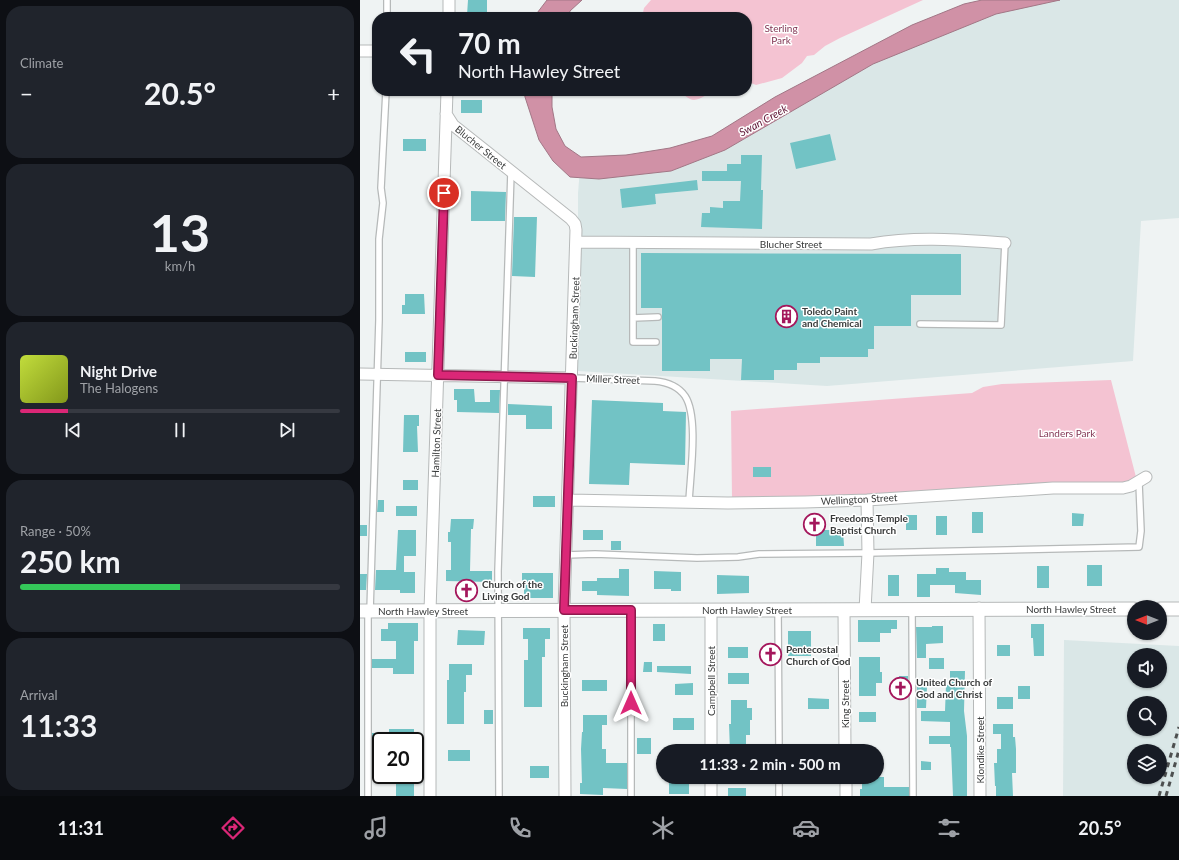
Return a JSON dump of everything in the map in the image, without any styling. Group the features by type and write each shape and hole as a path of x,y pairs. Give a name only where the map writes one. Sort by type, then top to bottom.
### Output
{"street":[{"path":"449,0 449,12"},
{"path":"360,51 372,51"},
{"name":"Hamilton Street","path":"430,796 430,611 447,96"},
{"name":"Blucher Street","path":"446,114 453,125 571,218 574,224"},
{"name":"Buckingham Street","path":"565,796 564,610 576,242 574,224"},
{"name":"Blucher Street","path":"576,242 871,244 893,240 941,238 1005,243"},
{"path":"360,374 572,378"},
{"name":"Wellington Street","path":"568,500 736,503 867,500 1046,488 1123,488 1143,480"},
{"path":"865,610 868,554 867,500"},
{"name":"North Hawley Street","path":"366,611 865,610 979,608 1127,609"},
{"name":"Klondike Street","path":"979,608 980,796"},
{"path":"1167,609 1179,609"},
{"name":"Campbell Street","path":"711,610 711,744"},
{"name":"King Street","path":"844,610 845,744"},
{"path":"711,784 711,796"},
{"path":"846,784 846,796"}],"lane":[{"path":"387,0 387,12"},
{"path":"368,796 366,611 379,320 378,239 383,203 381,188 386,96"},
{"path":"499,796 498,572 511,172"},
{"path":"633,242 633,342 656,342"},
{"path":"920,324 1001,325 1005,243"},
{"path":"633,318 658,317"},
{"name":"Miller Street","path":"572,378 655,381 664,382 680,390 685,396 691,410 692,418 692,448 688,502"},
{"path":"566,555 602,554 697,558 738,557 759,554 868,554 1139,547 1143,480"},
{"path":"912,609 913,796"},
{"path":"631,610 631,796"},
{"path":"778,610 779,744"},
{"path":"779,784 779,796"}],"shaded area":[{"path":"983,0 1179,0 1179,218 1141,221 1133,361 827,386 578,371 578,193 581,157 626,155 670,148 712,136 775,97 912,25 964,4"},
{"path":"1064,640 1179,646 1179,796 1063,796"}],"green space":[{"name":"Sterling Park","path":"651,0 923,0 825,46 814,55 807,56 802,63 782,78 756,85 752,83 752,12 643,12 644,8"},
{"path":"685,96 705,96 696,100"},
{"name":"Landers Park","path":"1111,380 1137,481 1130,484 732,499 731,411 972,393 983,387 1002,384"}],"water":[{"path":"547,0 582,0 570,12 538,12"},
{"name":"Swan Creek","path":"982,0 1060,0 996,14 873,64 725,150 671,171 599,179 570,177 553,161 539,140 525,97 552,96 552,107 556,129 565,146 581,157 626,155 670,148 712,136 775,97 912,25 964,4"}],"building":[{"path":"468,0 487,0 487,12 467,12"},
{"path":"461,100 482,100 482,113 461,113"},
{"path":"830,134 836,160 796,169 790,143"},
{"path":"403,139 426,139 426,151 403,151"},
{"path":"741,155 762,155 762,229 701,227 702,213 710,213 710,207 723,208 723,201 740,201 741,181 702,181 702,171 727,171 727,164 741,164"},
{"path":"697,180 698,190 655,194 656,204 622,208 620,189"},
{"path":"471,191 506,192 505,221 471,221"},
{"path":"514,217 537,217 535,277 512,276"},
{"name":"Toledo Paint and Chemical","path":"641,253 961,254 961,295 911,295 911,326 874,326 874,349 868,349 868,357 820,357 820,363 797,363 797,370 774,370 774,380 741,380 742,359 710,359 710,371 662,371 662,308 641,308"},
{"path":"405,294 424,294 425,314 402,314 402,305 405,305"},
{"path":"405,352 426,352 426,362 405,362"},
{"path":"454,389 474,389 475,402 490,402 490,390 500,390 499,413 457,412 457,400 454,400"},
{"path":"592,400 663,403 663,411 686,412 685,465 630,463 629,485 589,484"},
{"path":"508,404 552,406 552,429 526,429 526,415 508,415"},
{"path":"404,415 419,415 419,426 417,426 418,452 403,452"},
{"path":"753,467 771,467 771,477 753,477"},
{"path":"403,480 418,480 418,490 403,490"},
{"path":"533,496 555,496 555,507 533,507"},
{"path":"378,500 384,500 384,512 377,512"},
{"path":"396,506 417,506 417,516 396,516"},
{"path":"972,512 983,512 983,533 972,533"},
{"path":"1072,513 1084,514 1083,526 1072,526"},
{"path":"906,515 917,515 917,530 906,530"},
{"path":"936,516 947,516 947,535 936,535"},
{"path":"451,519 474,519 473,529 471,529 470,571 492,571 492,582 446,581 446,570 451,570 451,542 448,542 448,532 450,532"},
{"path":"360,525 367,525 367,536 360,536"},
{"path":"398,530 416,530 416,556 404,556 404,572 415,572 415,593 400,593 400,590 375,590 376,570 396,570"},
{"path":"583,530 603,530 603,540 583,540"},
{"path":"816,530 843,530 844,546 816,546"},
{"path":"611,541 621,541 621,550 611,550"},
{"path":"1087,565 1102,565 1102,586 1087,586"},
{"path":"1037,566 1049,566 1049,588 1037,588"},
{"path":"936,568 949,568 949,572 966,572 966,580 981,580 981,595 955,593 955,585 930,585 930,597 917,597 917,574 936,574"},
{"path":"619,569 629,569 629,596 597,595 597,591 582,591 582,581 597,581 597,578 619,578"},
{"path":"654,571 681,572 681,591 671,591 671,589 654,589"},
{"path":"522,573 553,573 553,598 524,598"},
{"path":"360,574 367,574 366,590 360,590"},
{"path":"717,575 749,576 749,593 717,594"},
{"path":"888,575 899,575 899,596 888,596"},
{"path":"858,620 897,620 897,629 891,629 891,633 880,633 880,642 858,642"},
{"path":"388,623 418,623 418,641 414,641 414,674 393,674 393,668 372,668 372,659 396,659 396,641 381,641 381,629 388,629"},
{"path":"653,624 665,624 665,641 653,641"},
{"path":"1031,624 1044,624 1044,656 1034,656 1033,638 1031,638"},
{"path":"943,626 943,643 926,644 926,658 917,658 916,627"},
{"path":"523,628 550,628 550,639 545,639 545,657 542,657 542,707 524,707 524,660 528,660 528,639 523,639"},
{"path":"458,630 485,631 484,645 457,645"},
{"path":"788,631 811,631 811,656 788,656"},
{"path":"997,645 1010,645 1010,656 997,656"},
{"path":"728,647 748,647 748,658 728,658"},
{"path":"859,657 880,657 882,683 876,683 876,696 859,696"},
{"path":"929,658 944,658 944,669 929,669"},
{"path":"644,662 652,662 652,672 643,672"},
{"path":"449,664 472,664 472,675 466,675 466,692 464,692 464,724 447,724 447,680 449,680"},
{"path":"657,666 691,666 691,674 657,672"},
{"path":"950,671 965,671 964,711 967,736 967,796 953,796 950,744 929,744 929,736 950,736 950,722 921,721 921,711 945,711 946,685 950,685"},
{"path":"728,673 749,673 749,684 728,684"},
{"path":"899,676 908,676 908,696 899,696"},
{"path":"582,680 607,680 607,691 582,691"},
{"path":"693,683 693,695 675,695 675,684"},
{"path":"1018,686 1030,686 1030,699 1018,699"},
{"path":"917,687 927,687 926,708 917,708"},
{"path":"997,697 1013,697 1013,709 997,709"},
{"path":"808,698 829,699 829,709 808,709"},
{"path":"731,700 747,700 747,708 752,708 752,720 750,720 750,735 746,735 746,744 730,744 729,724 731,724"},
{"path":"484,710 493,710 493,724 484,724"},
{"path":"859,712 876,712 876,722 859,722"},
{"path":"583,715 607,715 607,725 602,725 602,749 606,749 606,763 627,763 627,789 603,788 603,795 580,794 580,783 582,783 581,749"},
{"path":"673,718 694,718 694,730 673,730"},
{"path":"993,724 1013,724 1013,737 1015,737 1016,749 1016,773 1012,773 1013,796 996,796 994,763 997,763 997,749 1001,749 1001,734 993,734"},
{"path":"389,729 414,729 414,732 389,732"},
{"path":"637,738 651,738 651,754 637,754"},
{"path":"448,750 470,750 470,761 448,761"},
{"path":"921,761 931,762 931,770 921,770"},
{"path":"530,766 549,766 549,778 530,778"},
{"path":"396,784 414,784 414,796 396,796"},
{"path":"669,784 689,784 689,794 669,794"},
{"path":"862,784 884,784 884,787 909,787 909,796 860,796 860,789 862,789"},
{"path":"728,788 746,788 746,796 728,796"}],"railway":[{"path":"1159,796 1179,727"},
{"path":"1166,796 1179,750"}],"place":[{"name":"Toledo Paint and Chemical","path":"787,317"},
{"name":"Freedoms Temple Baptist Church","path":"814,524"},
{"name":"Church of the Living God","path":"466,590"},
{"name":"Pentecostal Church of God","path":"770,655"},
{"name":"United Church of God and Christ","path":"901,688"}],"route":[{"path":"444,193 438,375 572,378 564,610 631,610 631,703"}]}
